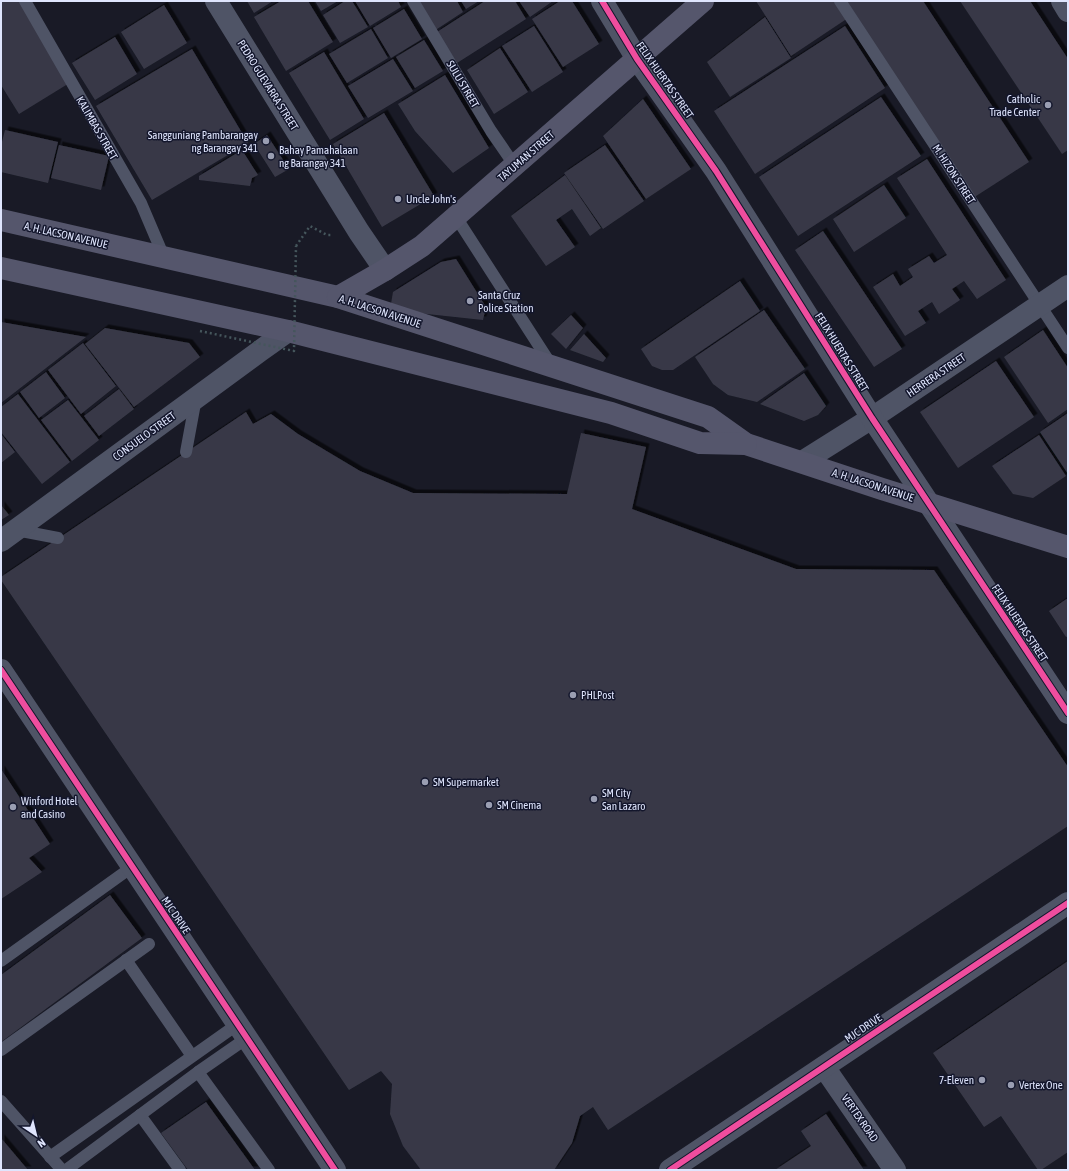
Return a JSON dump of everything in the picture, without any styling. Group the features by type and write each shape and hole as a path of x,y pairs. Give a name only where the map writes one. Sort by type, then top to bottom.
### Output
{"main road":[{"name":"TAYUMAN STREET","path":"338,298 422,246 703,1"},
{"name":"A. H. LACSON AVENUE","path":"1,220 338,298 708,417 746,444"},
{"name":"A. H. LACSON AVENUE","path":"1,268 288,332 611,413 700,443 746,444 1068,547"}],"street":[{"name":"PEDRO GUEVARRA STREET","path":"216,1 359,232 385,270"},
{"name":"FELIX HUERTAS STREET","path":"602,1 637,59 716,171 872,418 1068,713"},
{"path":"1062,1 1068,11"},
{"name":"HERRERA STREET","path":"802,462 872,418 1068,286"},
{"name":"CONSUELO STREET","path":"8,535 288,332"},
{"name":"MJC DRIVE","path":"1,670 335,1170"},
{"name":"MJC DRIVE","path":"670,1170 1068,903"},
{"name":"VERTEX ROAD","path":"824,1067 895,1170"}],"lane":[{"name":"KALIMBAS STREET","path":"25,1 141,203 164,257"},
{"name":"SULU STREET","path":"413,1 491,131 515,166"},
{"name":"M. HIZON STREET","path":"840,1 1068,348"},
{"path":"456,217 553,367"},
{"path":"186,452 196,398"},
{"path":"8,535 58,538"},
{"path":"1,961 132,867"},
{"path":"1,1050 148,944"},
{"path":"126,960 192,1056"},
{"path":"50,1157 192,1056 242,1031"},
{"path":"66,1170 198,1072 242,1031"},
{"path":"198,1072 269,1170"},
{"path":"1,1101 62,1170"},
{"path":"140,1115 180,1170"}],"path":[{"path":"200,331 294,351 296,246 310,226 327,235"}],"building":[{"path":"1,1 21,1 71,82 19,114 1,85"},
{"path":"247,1 273,1 254,13"},
{"path":"281,1 308,1 333,42 286,71 254,17"},
{"path":"315,1 338,1 321,11"},
{"path":"345,1 352,1 368,27 340,43 323,15"},
{"path":"355,1 398,1 401,7 370,26"},
{"path":"423,1 457,1 463,12 434,31 418,4"},
{"path":"461,1 479,1 466,9"},
{"path":"485,1 515,1 526,19 457,63 437,32"},
{"path":"519,1 553,1 530,17"},
{"path":"560,1 572,1 599,44 563,67 532,19"},
{"path":"756,1 837,1 848,18 791,56"},
{"path":"845,1 923,1 1029,162 973,198"},
{"name":"Catholic Trade Center","path":"960,1 1030,1 1068,59 1068,150 1062,154"},
{"path":"164,5 187,43 144,69 121,32"},
{"path":"404,9 422,39 391,58 373,28"},
{"path":"765,17 791,58 730,97 707,62"},
{"path":"534,26 563,72 532,92 502,46"},
{"path":"845,26 885,88 755,174 714,111"},
{"path":"371,29 388,58 347,83 329,54"},
{"path":"115,37 137,74 95,100 72,63"},
{"path":"424,40 443,71 415,88 396,57"},
{"path":"500,48 528,92 494,114 467,70"},
{"path":"192,49 248,143 152,200 96,106"},
{"path":"324,52 364,119 330,140 289,73"},
{"path":"393,59 413,91 368,118 348,86"},
{"path":"445,75 489,148 453,173 415,131 398,104"},
{"path":"881,97 921,156 798,236 759,177"},
{"path":"643,99 691,169 646,199 603,136"},
{"path":"384,113 434,196 382,227 333,144"},
{"path":"5,130 58,142 48,183 1,172 1,146"},
{"name":"Bahay Pamahalaan ng Barangay 341","path":"267,135 289,169 275,177 254,144"},
{"path":"59,145 109,156 101,190 51,178"},
{"path":"605,145 644,201 603,229 564,173"},
{"path":"242,150 258,175 252,178 250,186 199,180 199,176"},
{"path":"927,159 1006,280 977,299 964,281 952,289 960,300 939,314 932,302 918,311 926,323 905,336 873,287 893,274 900,286 913,277 908,269 929,256 934,263 947,255 897,178"},
{"path":"565,175 601,228 590,236 572,209 556,220 575,247 546,266 511,216"},
{"path":"884,185 906,218 854,252 833,219"},
{"path":"823,231 902,349 874,367 795,250"},
{"path":"456,259 486,307 483,320 390,310 393,292 441,262"},
{"path":"740,281 760,311 673,370 662,370 652,366 641,349"},
{"path":"764,310 805,369 757,402 728,395 713,384 695,357"},
{"path":"571,315 583,328 566,349 551,334"},
{"path":"1,322 86,337 1,403"},
{"path":"105,328 189,343 200,357 134,407 85,344"},
{"path":"1043,330 1068,368 1068,409 1048,423 1004,357"},
{"path":"584,334 606,358 603,362 570,350"},
{"path":"83,343 116,386 81,414 48,370"},
{"path":"996,361 1034,417 958,468 920,412"},
{"path":"46,372 65,398 39,418 20,392"},
{"path":"804,373 826,406 818,415 804,421 760,404"},
{"path":"119,389 134,409 99,436 84,416"},
{"path":"18,394 70,462 42,484 1,432 1,407"},
{"path":"68,400 99,440 72,461 41,420"},
{"name":"SM City San Lazaro","path":"246,412 253,424 271,414 298,434 360,471 413,493 567,494 581,433 646,447 632,509 796,569 934,570 1068,767 1068,826 608,1130 593,1107 580,1116 572,1143 554,1170 421,1170 403,1146 390,1114 392,1084 381,1071 349,1090 1,580 1,577"},
{"path":"1068,413 1068,474 1040,432"},
{"path":"1,434 15,452 1,463"},
{"path":"1039,435 1066,476 1033,498 1013,494 992,466"},
{"path":"1,505 9,515 1,520"},
{"path":"1068,598 1068,636 1066,637 1049,611"},
{"name":"Winford Hotel and Casino","path":"1,769 50,844 29,858 42,872 1,899"},
{"path":"110,895 142,938 1,1042 1,975"},
{"name":"Vertex One","path":"1068,961 1068,1152 1041,1170 1038,1170 1001,1116 984,1127 933,1053"},
{"path":"206,1102 255,1170 188,1170 161,1133"},
{"path":"826,1114 864,1170 775,1170 811,1146 801,1131"},
{"path":"1,1138 28,1170 1,1170"}],"cycle path":[{"path":"602,1 637,59 716,171 872,418 1068,713"},
{"path":"1,670 335,1170"},
{"path":"670,1170 1068,903"}],"place":[{"name":"Catholic Trade Center","path":"1048,105"},
{"name":"Sangguniang Pambarangay ng Barangay 341","path":"266,141"},
{"name":"Bahay Pamahalaan ng Barangay 341","path":"271,156"},
{"name":"Uncle John's","path":"398,199"},
{"name":"Santa Cruz Police Station","path":"470,301"},
{"name":"PHLPost","path":"573,695"},
{"name":"SM Supermarket","path":"425,782"},
{"name":"SM City San Lazaro","path":"594,799"},
{"name":"SM Cinema","path":"489,805"},
{"name":"Winford Hotel and Casino","path":"13,807"},
{"name":"7-Eleven","path":"982,1080"},
{"name":"Vertex One","path":"1011,1085"}]}
